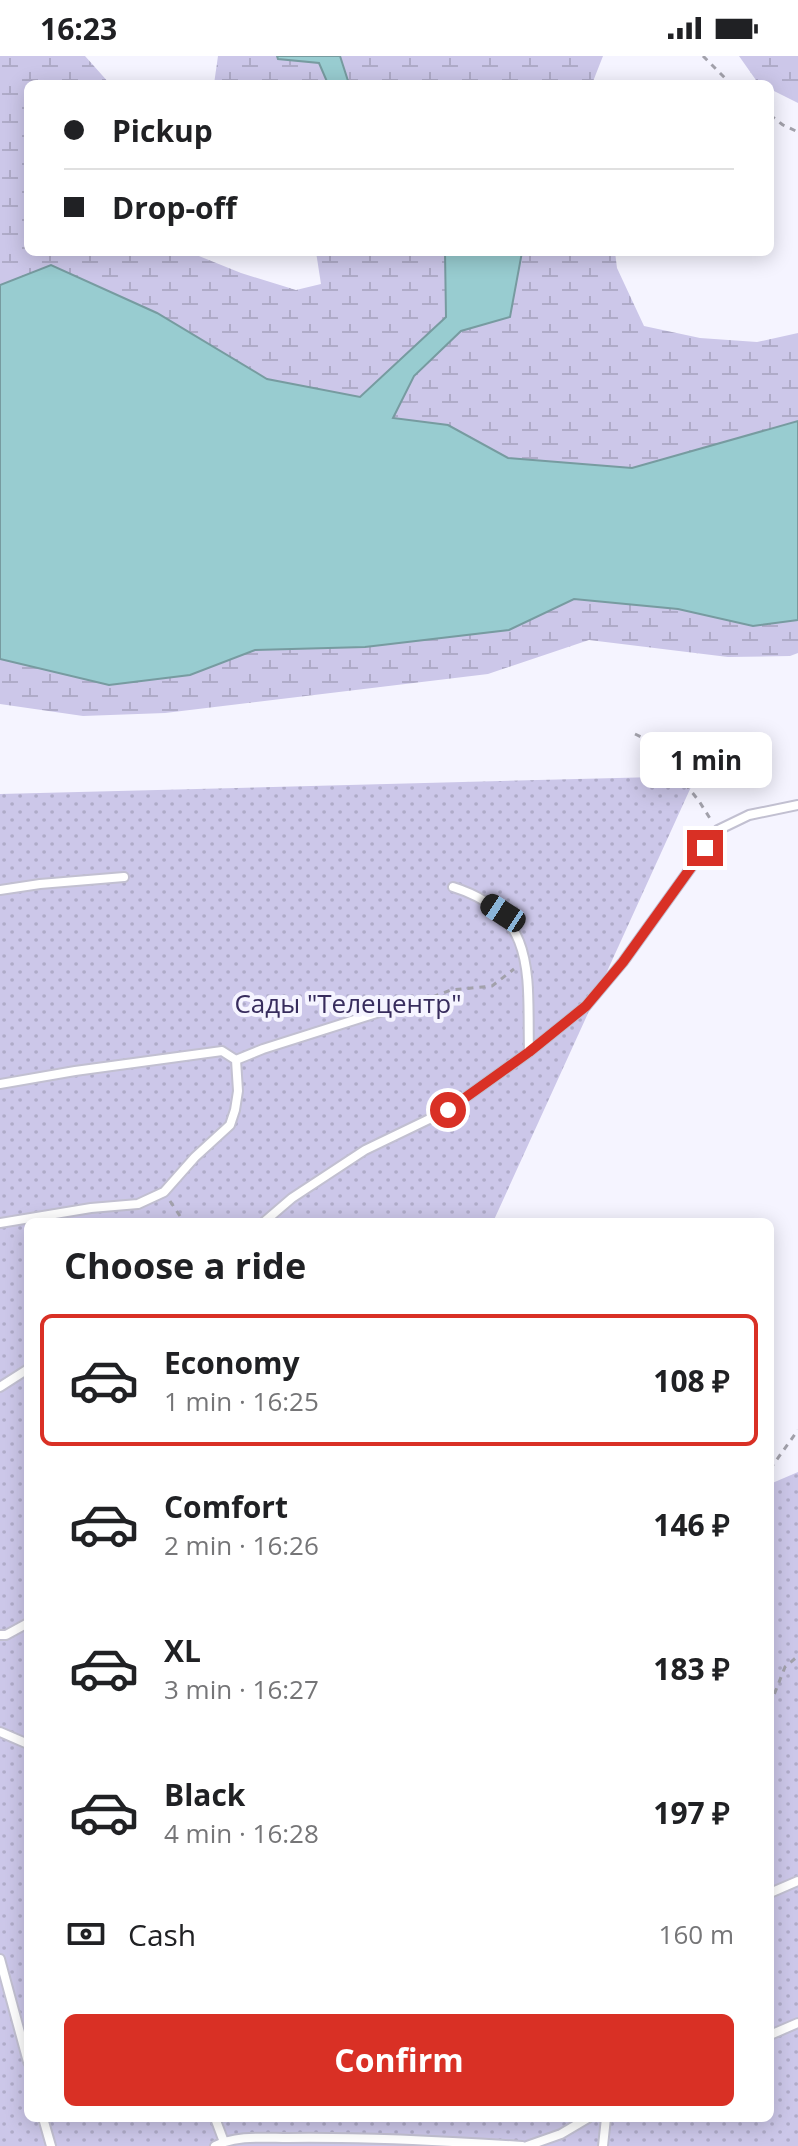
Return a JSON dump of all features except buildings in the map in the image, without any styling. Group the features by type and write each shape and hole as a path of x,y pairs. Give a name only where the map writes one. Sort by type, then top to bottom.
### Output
{"lane":[{"path":"269,1218 292,1198 353,1158 448,1110 529,1052 586,1006 623,962 718,830 749,815 798,805"},
{"path":"0,890 124,877"},
{"path":"453,887 471,893 503,913 516,933 526,960 529,1052"},
{"path":"236,1060 386,1010"},
{"path":"0,1084 222,1051 236,1060"},
{"path":"30,1218 138,1204 164,1192 195,1157 230,1125 238,1091 236,1060"},
{"path":"0,1223 24,1219"},
{"path":"0,1387 24,1372"},
{"path":"0,1635 24,1625"},
{"path":"0,1732 24,1742"},
{"path":"774,1891 798,1881"},
{"path":"0,1959 24,2047"},
{"path":"774,2033 798,2023"},
{"path":"44,2122 51,2146"},
{"path":"216,2122 220,2144 253,2138 524,2146 561,2134 581,2122"},
{"path":"603,2146 606,2122"}],"path":[{"path":"703,56 727,80"},
{"path":"774,118 798,132"},
{"path":"635,734 652,742 718,830"},
{"path":"386,1010 451,990 492,986 526,960"},
{"path":"164,1192 179,1218"},
{"path":"774,1463 798,1430"},
{"path":"774,1695 785,1667 798,1656"}],"green space":[{"path":"0,56 85,56 106,80 24,80 24,256 199,256 296,290 321,284 317,256 445,256 446,317 360,397 267,379 157,313 51,265 0,285"},
{"path":"218,56 277,56 278,59 319,63 326,80 215,80"},
{"path":"340,56 603,56 594,80 348,80"},
{"path":"739,56 798,56 798,103 774,91 774,80 756,80"},
{"path":"521,256 616,256 617,268 644,326 700,338 757,342 798,333 798,421 632,468 508,458 447,425 393,418 414,376 461,331 510,317"},
{"path":"574,599 678,609 753,626 798,620 798,653 790,656 728,657 589,640 488,674 165,713 83,716 0,704 0,659 109,685 190,675 255,650 365,647 509,630"},
{"name":"Сады \"Телецентр\"","path":"696,776 495,1218 24,1218 24,2122 774,2122 774,1482 798,1472 798,2146 0,2146 0,794"}],"water":[{"path":"277,56 340,56 348,80 326,80 319,63 278,59"},
{"path":"445,256 521,256 510,317 461,331 414,376 393,418 448,425 508,458 632,468 798,421 798,620 753,626 678,609 574,599 509,630 365,647 255,650 190,675 109,685 0,659 0,285 51,265 157,313 267,379 360,397 446,317"}],"route":[{"path":"448,1110 529,1052 586,1006 623,962 705,848"}]}
